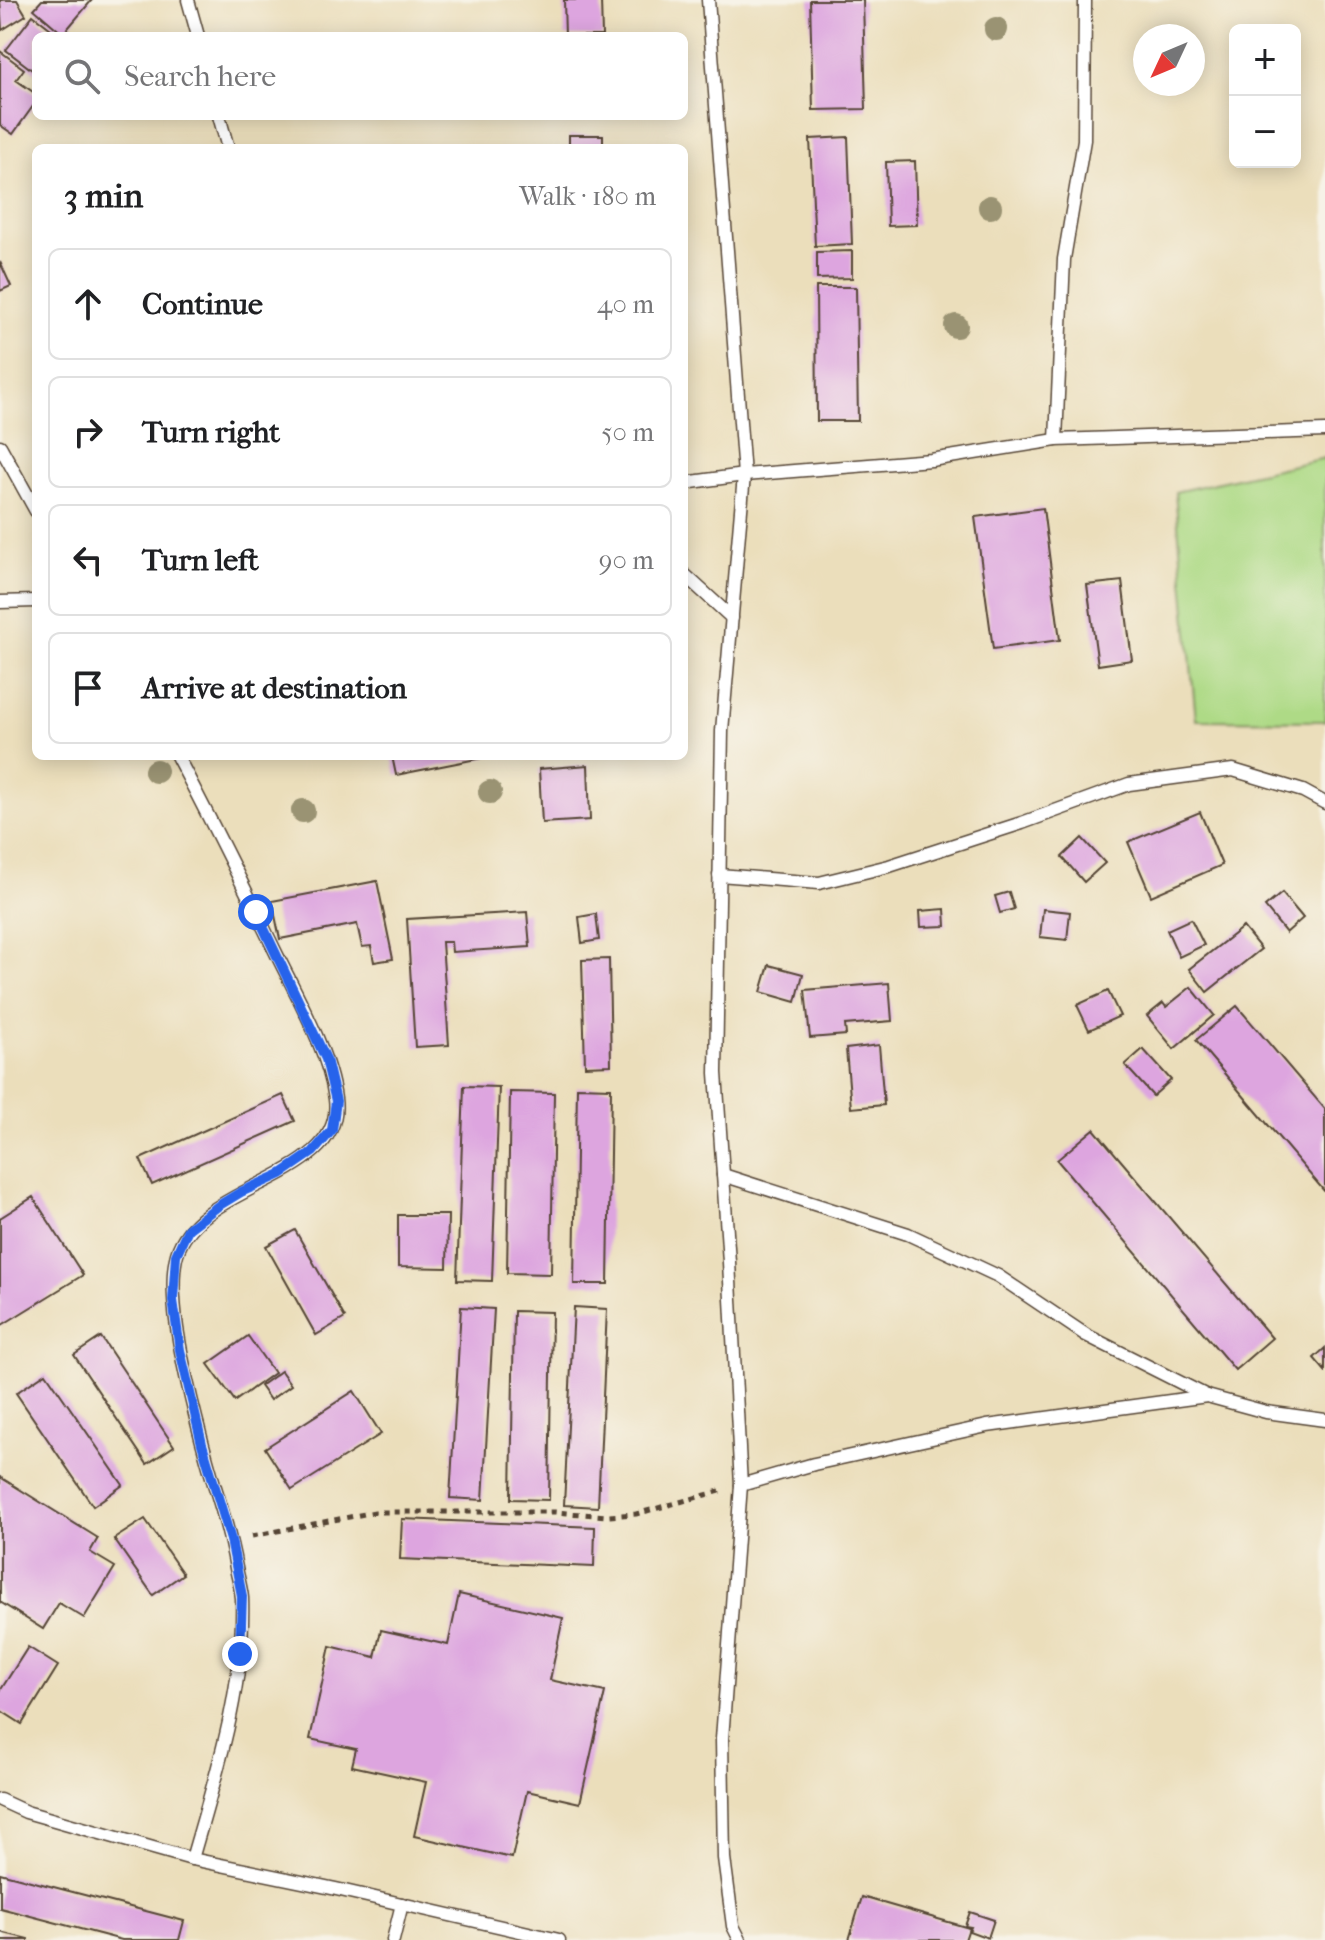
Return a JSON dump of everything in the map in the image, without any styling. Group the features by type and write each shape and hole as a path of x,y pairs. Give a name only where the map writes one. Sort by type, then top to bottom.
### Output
{"lane":[{"path":"188,0 197,32"},
{"path":"708,0 744,475 722,731 716,1073 741,1485 722,1739 724,1858 733,1926 740,1940"},
{"path":"1056,440 1064,259 1084,140 1085,0"},
{"path":"220,120 227,144"},
{"path":"688,482 931,460 1056,440 1325,431"},
{"path":"0,446 32,504"},
{"path":"688,578 732,618"},
{"path":"0,602 32,601"},
{"path":"179,760 303,1008 326,1059 336,1101 332,1130 313,1152 281,1174 218,1206 188,1229 176,1255 173,1300 180,1350 202,1444 231,1540 242,1596 240,1654 230,1719 192,1859"},
{"path":"719,875 819,883 918,857 1129,784 1233,770 1303,791 1325,803"},
{"path":"723,1175 908,1234 998,1276 1086,1335 1207,1396 1266,1412 1325,1420"},
{"path":"741,1485 814,1464 987,1426 1207,1396"},
{"path":"0,1800 26,1812 192,1859 559,1940"},
{"path":"393,1940 402,1904"}],"path":[{"path":"231,1540 375,1512 636,1514 741,1485"}],"green space":[{"path":"1325,458 1325,721 1196,720 1175,492"}],"building":[{"path":"0,0 17,0 26,15 2,30"},
{"path":"42,0 92,0 65,32 61,32 34,9"},
{"path":"564,0 601,0 602,32 565,32"},
{"path":"810,0 863,0 866,109 813,110"},
{"path":"33,15 55,32 32,32 32,70 6,50"},
{"path":"0,51 24,69 16,80 32,91 32,108 13,134 0,125"},
{"path":"569,135 603,135 603,144 569,144"},
{"path":"848,137 852,244 815,246 810,139"},
{"path":"915,161 917,225 888,226 886,162"},
{"path":"852,251 852,278 817,279 817,252"},
{"path":"0,262 11,286 0,291"},
{"path":"816,287 856,287 858,421 817,421"},
{"path":"1043,508 1060,640 993,649 975,517"},
{"path":"1122,581 1132,660 1098,665 1087,585"},
{"path":"393,760 472,760 396,775"},
{"path":"588,765 590,820 542,823 539,769"},
{"path":"1200,812 1222,865 1151,896 1128,842"},
{"path":"1082,838 1105,863 1084,882 1062,857"},
{"path":"377,881 393,959 374,962 371,946 362,947 357,924 280,939 272,901"},
{"path":"1009,892 1014,909 1000,913 995,896"},
{"path":"1282,893 1303,918 1286,933 1265,907"},
{"path":"945,909 946,926 921,927 920,911"},
{"path":"1043,909 1070,912 1067,940 1040,937"},
{"path":"527,912 530,947 452,952 451,942 442,942 449,1045 415,1047 407,919"},
{"path":"596,914 599,940 582,943 579,917"},
{"path":"1191,919 1204,945 1179,957 1167,930"},
{"path":"1243,927 1261,949 1207,992 1189,969"},
{"path":"609,959 611,1065 585,1066 582,960"},
{"path":"769,965 803,974 796,1002 761,992"},
{"path":"889,983 892,1021 845,1025 846,1035 810,1038 805,990"},
{"path":"1191,987 1214,1015 1174,1049 1147,1016 1163,1003 1166,1007"},
{"path":"1108,991 1120,1016 1089,1030 1077,1005"},
{"path":"1237,1006 1325,1109 1325,1192 1196,1040"},
{"path":"879,1045 884,1105 851,1108 846,1049"},
{"path":"1143,1049 1171,1080 1153,1096 1125,1065"},
{"path":"464,1086 499,1087 492,1281 457,1280"},
{"path":"577,1087 611,1088 608,1284 574,1284"},
{"path":"510,1092 554,1093 551,1274 507,1273"},
{"path":"283,1095 295,1121 152,1185 140,1159"},
{"path":"1094,1129 1272,1338 1235,1370 1057,1160"},
{"path":"33,1197 83,1275 2,1325 0,1218"},
{"path":"398,1215 448,1215 447,1268 398,1267"},
{"path":"295,1230 345,1318 316,1335 266,1246"},
{"path":"461,1307 494,1309 483,1500 450,1498"},
{"path":"574,1307 607,1309 598,1507 564,1505"},
{"path":"514,1311 552,1312 549,1500 511,1499"},
{"path":"248,1336 274,1373 235,1401 208,1364"},
{"path":"101,1337 174,1446 147,1464 74,1355"},
{"path":"1325,1348 1325,1371 1314,1358"},
{"path":"281,1371 291,1385 270,1400 260,1386"},
{"path":"46,1373 123,1485 93,1506 16,1393"},
{"path":"354,1391 381,1434 292,1490 265,1448"},
{"path":"0,1477 98,1538 90,1552 115,1567 84,1618 59,1603 43,1629 0,1602"},
{"path":"145,1519 183,1574 153,1595 114,1539"},
{"path":"402,1519 595,1527 594,1567 400,1559"},
{"path":"459,1594 563,1618 550,1680 605,1692 580,1803 527,1791 512,1858 414,1836 426,1782 352,1766 356,1749 310,1739 330,1646 375,1657 381,1630 448,1645"},
{"path":"28,1647 58,1666 22,1724 0,1710 0,1691"},
{"path":"0,1873 184,1921 179,1940 122,1940 0,1908"},
{"path":"862,1897 969,1928 965,1940 849,1940"},
{"path":"970,1912 994,1920 988,1938 969,1931 971,1927 965,1926"},
{"path":"0,1932 28,1939 28,1940 0,1940"}],"route":[{"path":"240,1654 242,1596 231,1540 202,1444 180,1350 173,1300 176,1255 188,1229 218,1206 281,1174 313,1152 332,1130 336,1101 326,1059 256,912"}]}
